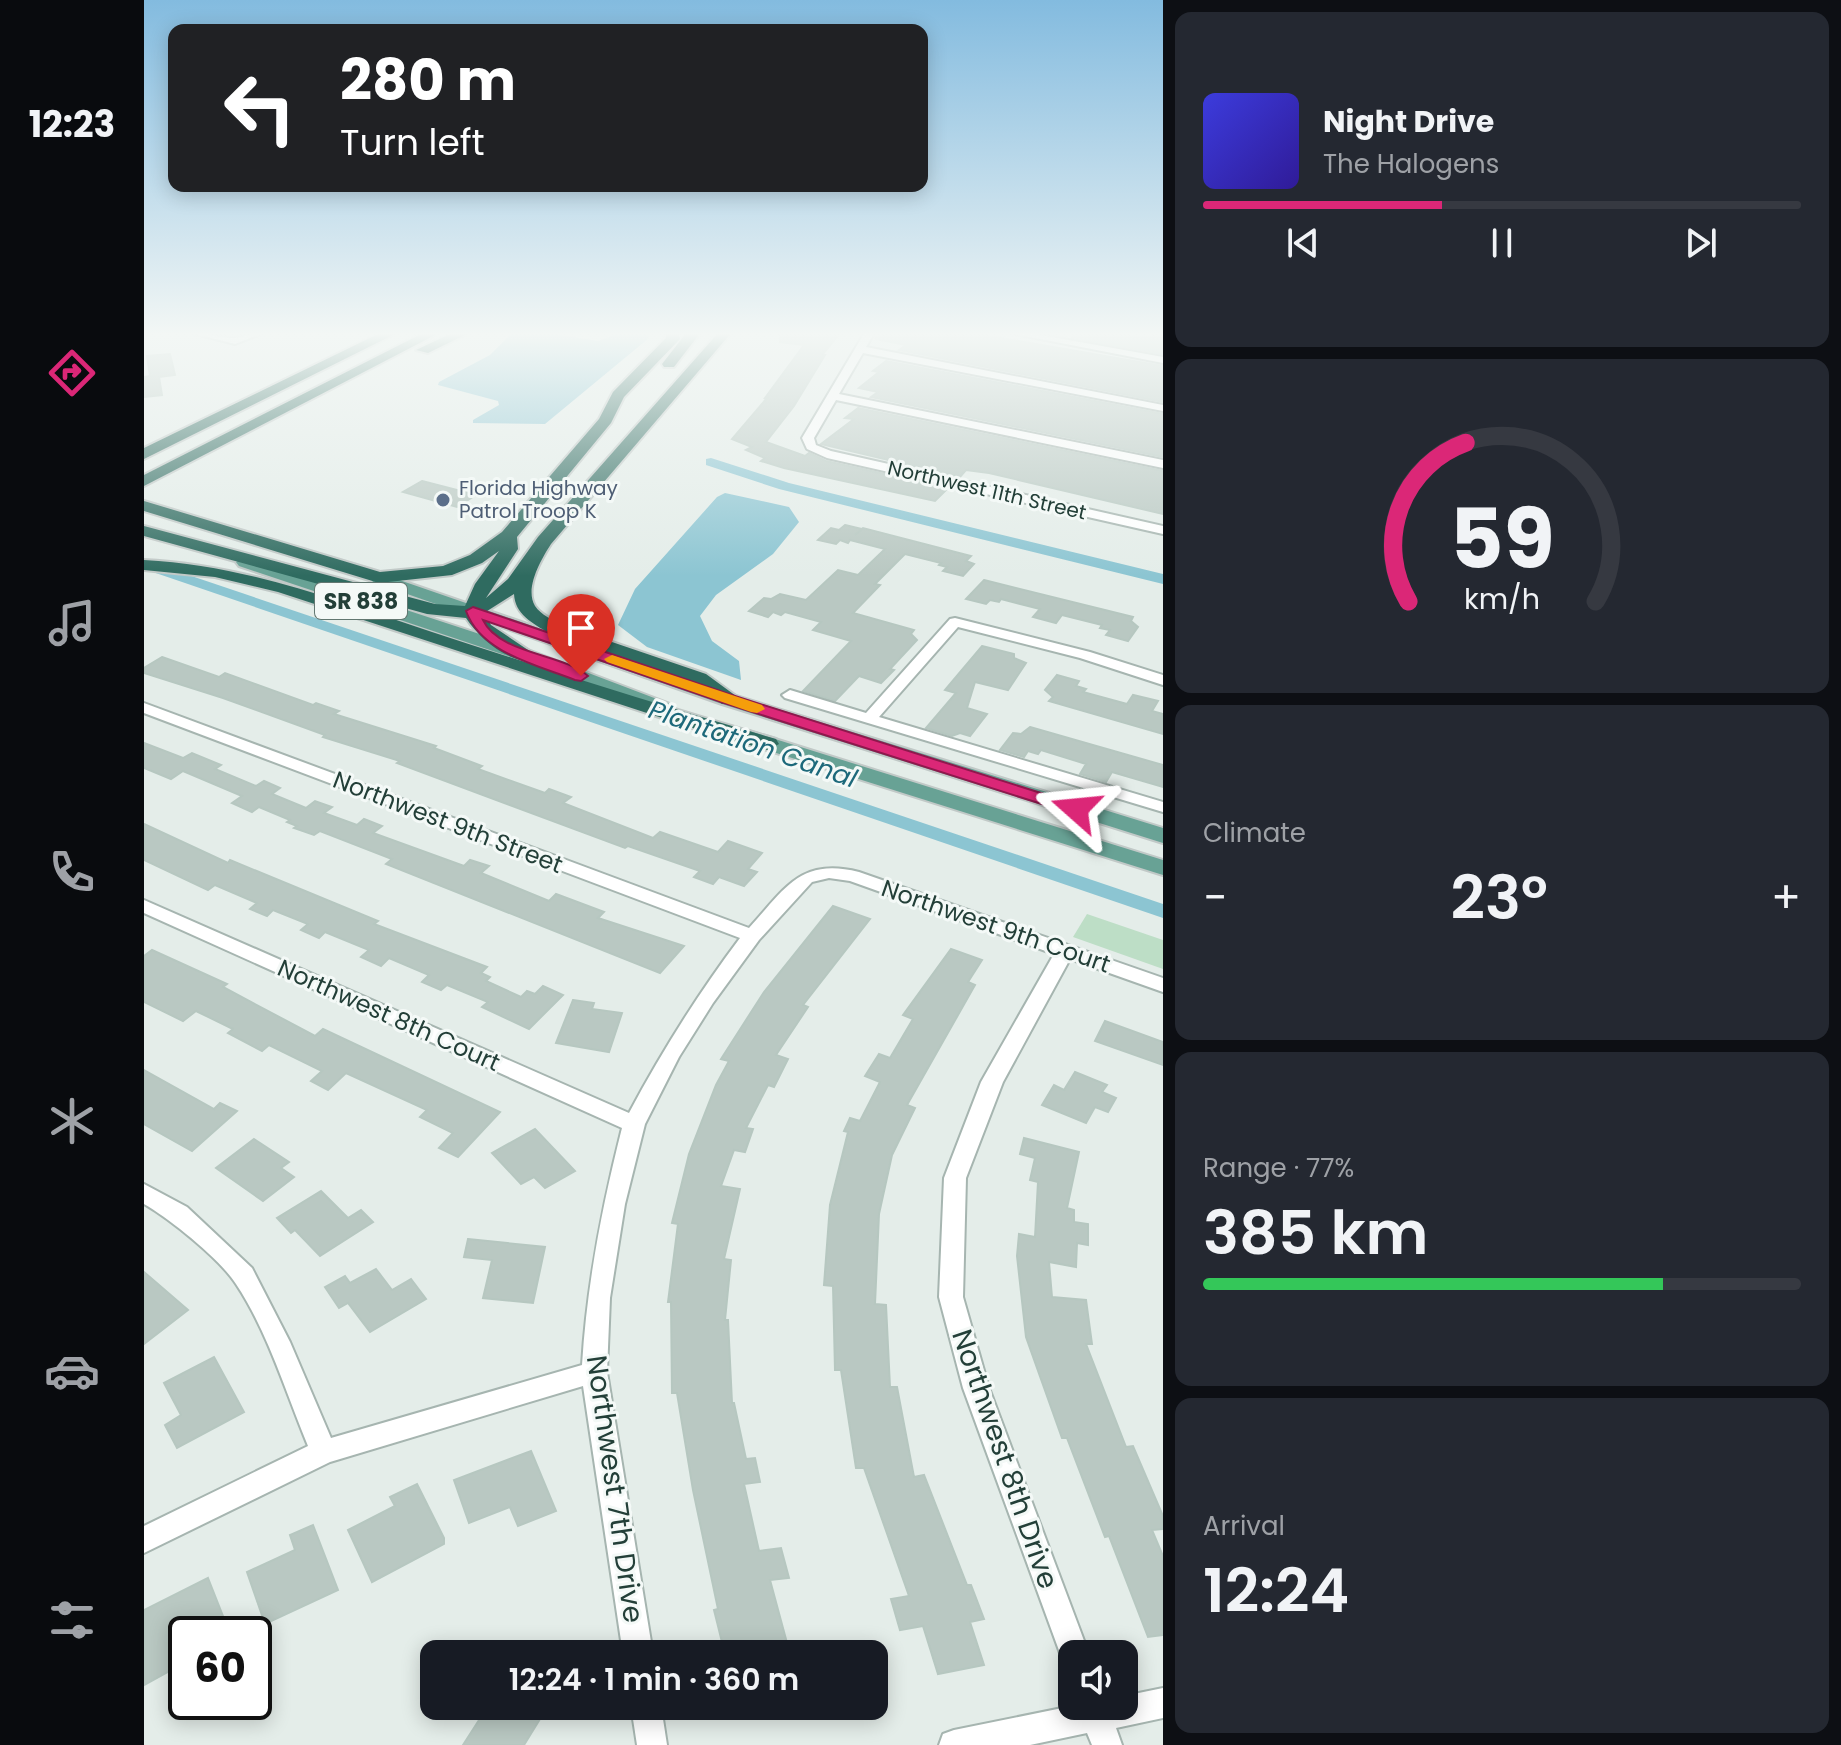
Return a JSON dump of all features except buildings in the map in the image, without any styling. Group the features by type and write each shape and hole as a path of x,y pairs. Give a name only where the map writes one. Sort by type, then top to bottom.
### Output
{"highway":[{"path":"202,423 217,413"},
{"path":"144,454 222,413"},
{"path":"144,481 274,413"},
{"path":"181,461 219,450 288,413"},
{"path":"379,578 446,571 476,559 508,536 609,413"},
{"path":"606,420 615,413"},
{"path":"201,547 434,610 473,611 502,596 530,564 544,541 653,413"},
{"name":"SR 838","path":"144,506 379,578"},
{"name":"SR 838","path":"144,531 201,547"},
{"path":"508,536 509,549 477,593 473,611 479,627 521,654"},
{"path":"530,564 523,595 526,607 537,618 567,633 699,679 729,700"},
{"path":"144,565 177,565 230,574 299,593 614,699 768,744"}],"main road":[{"name":"SR 838","path":"201,547 521,654 768,744 1163,868"},
{"name":"SR 838","path":"379,578 729,700 1163,836"}],"street":[{"name":"Northwest 11th Street","path":"823,413 808,438 811,447 827,454 1163,530"},
{"path":"918,413 1163,464"},
{"path":"868,720 955,622 1085,655 1163,680"},
{"path":"790,695 1163,807"},
{"name":"Northwest 9th Street","path":"144,708 752,936"},
{"name":"Northwest 7th Drive","path":"636,1640 594,1372 598,1298 614,1204 634,1124 670,1055 752,936 806,878 829,872"},
{"name":"Northwest 9th Court","path":"829,872 853,876 1163,985"},
{"name":"Northwest 8th Court","path":"144,906 634,1124"},
{"name":"Northwest 8th Drive","path":"1066,950 992,1082 955,1178 951,1297 976,1388 1069,1640"},
{"path":"144,1193 179,1213 244,1275 278,1342 324,1452"},
{"path":"144,1540 324,1452 594,1372"},
{"path":"1138,1706 1163,1703"},
{"path":"954,1745 1058,1719"},
{"path":"648,1720 652,1745"},
{"path":"1098,1720 1107,1745"}],"green space":[{"path":"1087,914 1163,940 1163,969 1073,937"}],"water":[{"path":"484,413 558,413 545,424 473,423"},
{"path":"725,493 789,507 799,522 773,554 716,595 700,616 712,641 739,661 741,680 647,647 618,625 635,589 717,497"}],"waterway":[{"path":"711,462 784,486 1163,579"},
{"name":"Plantation Canal","path":"144,564 1163,911"}],"slow traffic":[{"path":"612,659 757,709"}],"place":[{"name":"Florida Highway Patrol Troop K","path":"443,500"}],"route":[{"path":"581,676 521,654 492,637 479,627 473,611 729,700 1076,809"}]}
